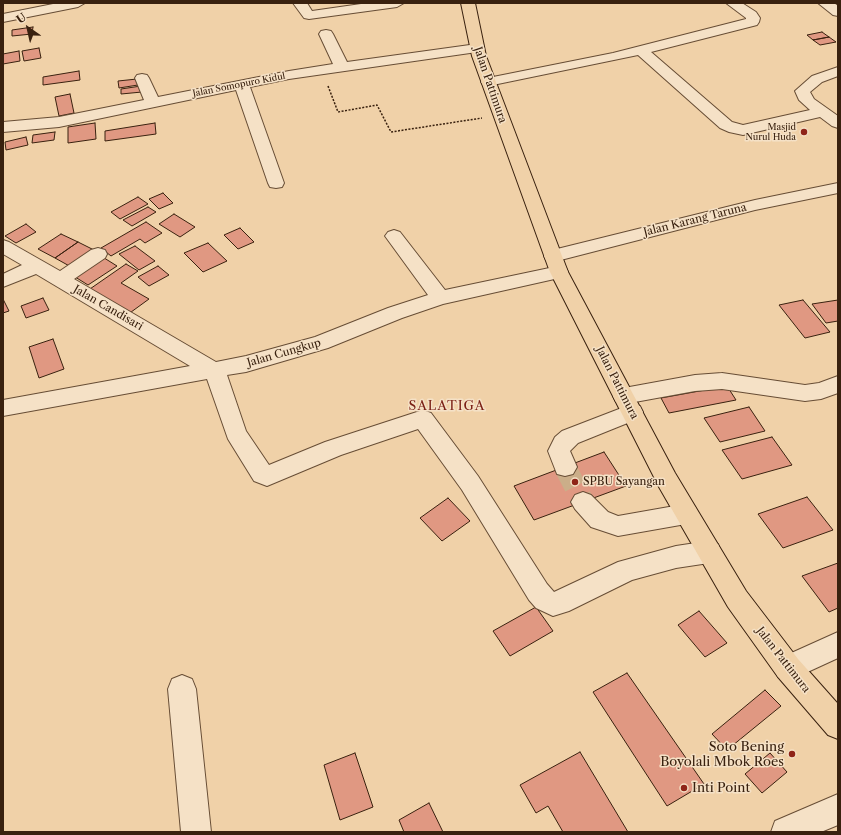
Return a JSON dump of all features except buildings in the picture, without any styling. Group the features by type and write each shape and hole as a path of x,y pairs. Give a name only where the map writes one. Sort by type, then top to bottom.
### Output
{"main road":[{"name":"Jalan Pattimura","path":"468,3 477,48 488,82 556,264 686,514 737,599 788,668 838,725"}],"street":[{"path":"3,18 78,3"},
{"path":"300,3 309,15 397,3"},
{"path":"488,82 641,50 752,22 753,18 751,15 733,3"},
{"path":"825,3 838,12"},
{"path":"326,34 342,68"},
{"name":"Jalan Somopuro Kidul","path":"3,127 59,122 242,84 323,70 477,48"},
{"path":"641,50 726,125 735,129 743,130 823,112"},
{"path":"838,71 817,79 802,91 804,97 809,102 838,123"},
{"path":"142,78 153,103"},
{"path":"242,84 276,183"},
{"name":"Jalan Karang Taruna","path":"556,264 755,205 838,188"},
{"path":"394,236 440,298"},
{"name":"Jalan Candisari","path":"3,246 214,370"},
{"path":"60,280 98,254"},
{"name":"Jalan Cungkup","path":"3,408 246,364 321,343 395,313 440,298 556,264"},
{"path":"3,281 37,266"},
{"path":"214,370 236,433 256,467 262,474 267,476 333,448 423,419 470,483 538,592 545,600 553,604 560,603 627,570 676,557 709,552"},
{"path":"565,467 559,451 563,443 570,437 628,404 695,383 722,381 805,394 821,391 838,384"},
{"path":"584,502 600,520 618,526 686,514"},
{"path":"788,668 838,645"},
{"path":"182,688 196,832"},
{"path":"786,832 838,809"}],"path":[{"path":"323,70 338,112 377,105 391,132 501,115"}],"tunnel":[{"path":"565,467 583,502"}],"place":[{"name":"Masjid Nurul Huda","path":"804,132"},
{"name":"SPBU Sayangan","path":"575,482"},
{"name":"Soto Bening Boyolali Mbok Roes","path":"792,754"},
{"name":"Inti Point","path":"684,788"}],"district":[{"name":"SALATIGA","path":"447,406"}]}
